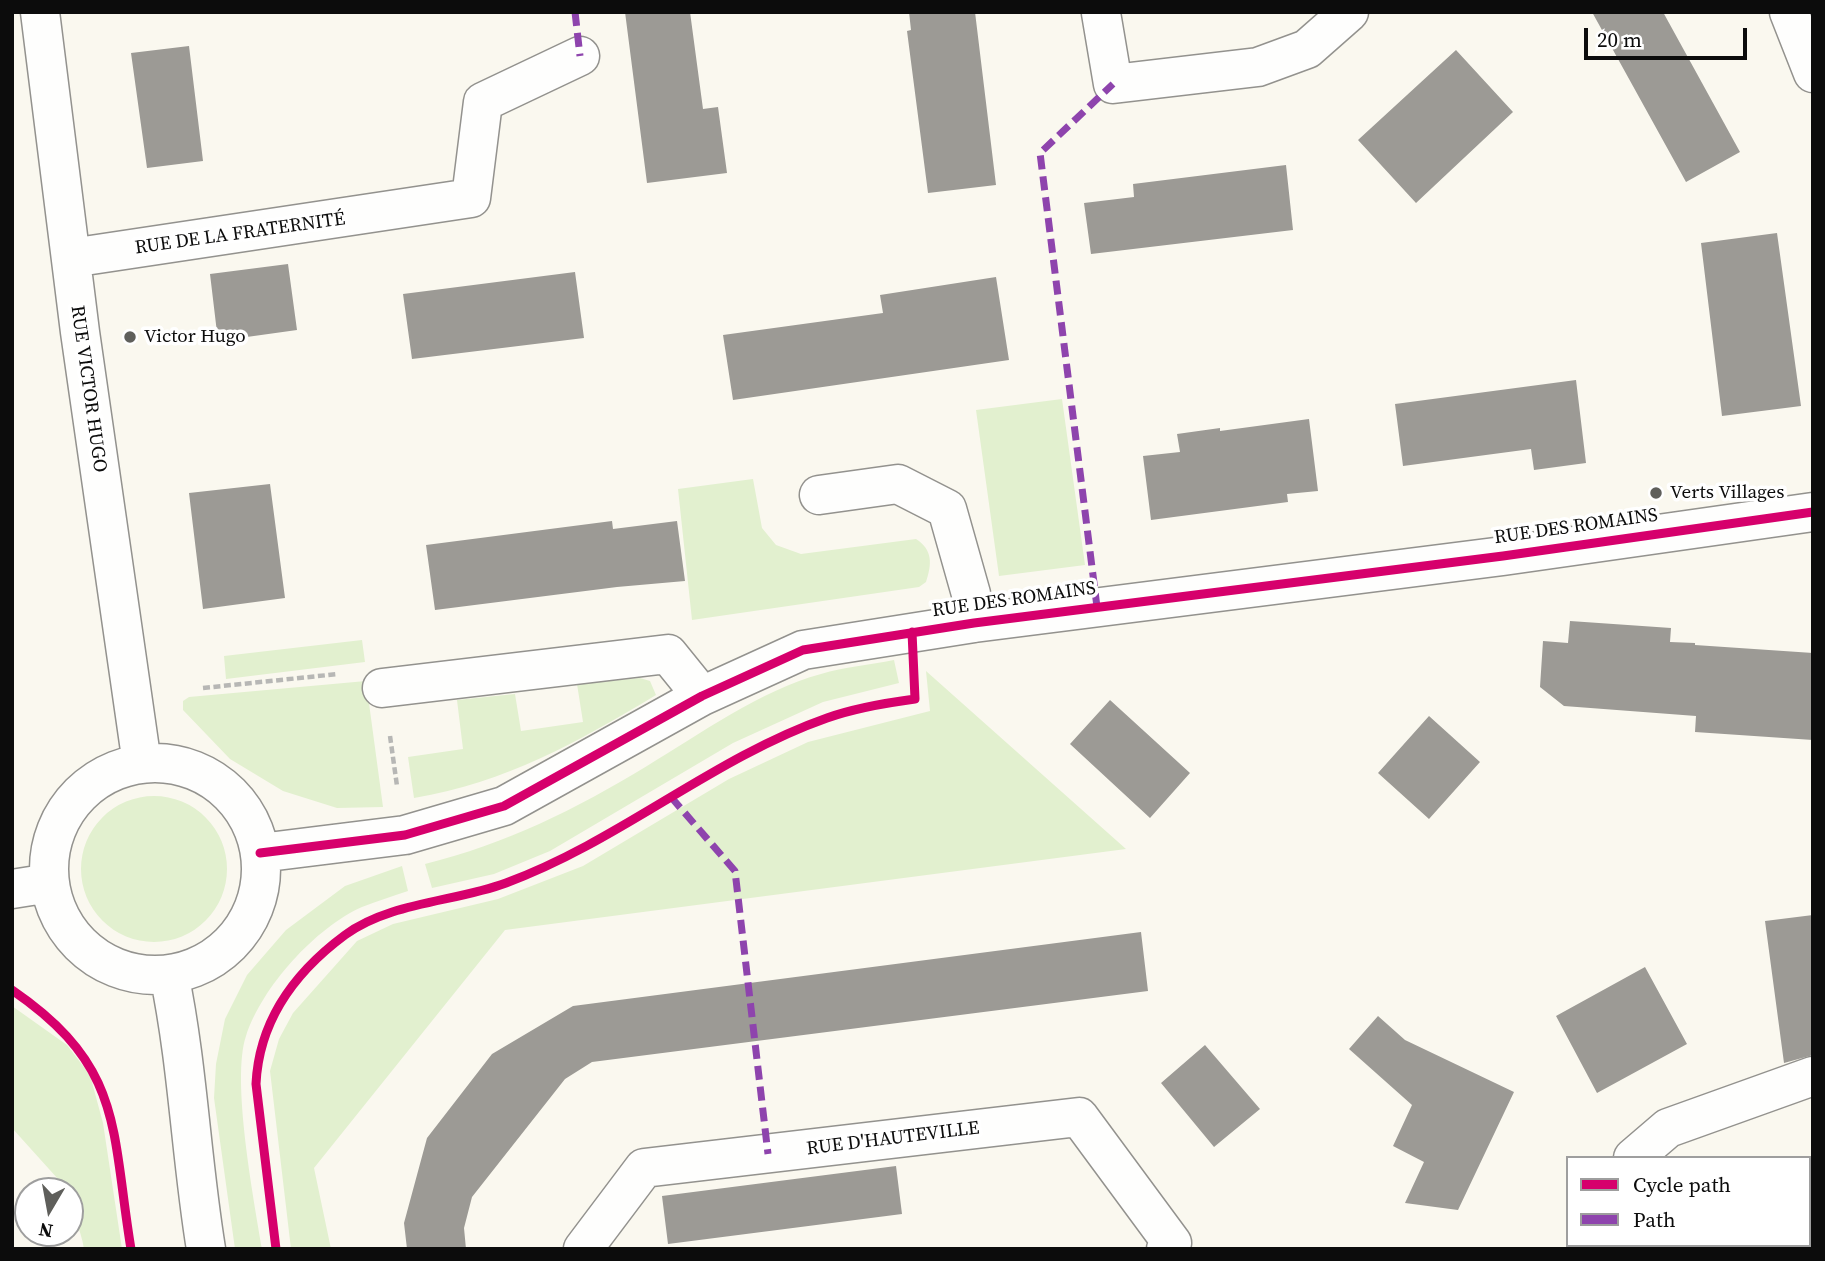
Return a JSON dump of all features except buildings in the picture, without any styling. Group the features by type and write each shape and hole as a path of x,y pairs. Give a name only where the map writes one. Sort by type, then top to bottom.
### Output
{"street":[{"name":"RUE VICTOR HUGO","path":"40,12 71,258 142,764"},
{"path":"1101,13 1113,84 1258,67 1307,48 1349,12"},
{"path":"1789,12 1812,70"},
{"name":"RUE DE LA FRATERNITÉ","path":"71,258 471,198 483,102 580,56"},
{"path":"819,495 898,484 947,509 971,594 975,623"},
{"name":"RUE DES ROMAINS","path":"260,853 405,835 504,806 702,696 803,650 975,623 1503,556 1813,512"},
{"path":"382,688 668,654 702,696"},
{"path":"142,764 182,767 219,785 246,815 260,853 258,895 240,932 226,948 209,960 169,974 146,975 100,960 82,946 66,928 50,883 53,842 71,805 90,785 114,771 142,764"},
{"path":"12,889 50,883"},
{"path":"169,974 177,1013 194,1176 206,1249"},
{"path":"1635,1156 1668,1128 1813,1076"},
{"name":"RUE D'HAUTEVILLE","path":"583,1249 643,1168 1079,1117 1172,1243 1166,1249"}],"path":[{"path":"203,688 380,669 399,794"}],"green space":[{"path":"1062,399 1085,565 999,576 976,410"},
{"path":"753,479 762,528 776,545 801,554 916,539 926,548 930,558 926,582 919,587 692,620 678,489"},
{"path":"362,640 365,662 226,679 224,656"},
{"path":"894,660 899,683 823,702 733,743 550,851 494,874 432,888 425,864 512,836 567,811 731,714 798,681"},
{"path":"926,671 1126,849 505,930 314,1168 331,1249 291,1249 270,1071 279,1039 293,1013 357,941 393,924 498,899 583,866 729,779 808,742 930,711"},
{"path":"640,678 650,681 656,695 598,729 510,771 448,791 414,798 408,757 463,749 457,700 515,694 521,731 583,722 577,684"},
{"path":"366,681 383,807 337,808 283,791 230,759 183,710 183,701 189,697"},
{"path":"154,796 182,802 206,817 221,841 227,869 221,897 206,921 182,936 154,942 126,936 102,921 87,897 81,869 87,841 102,817 126,802"},
{"path":"402,866 408,891 362,907 326,929 277,979 254,1017 242,1056 242,1110 262,1249 235,1249 214,1098 216,1064 225,1019 247,975 286,930 345,886"},
{"path":"12,1006 67,1045 90,1075 103,1123 122,1249 84,1249 84,1177 56,1177 12,1128"}],"marked path":[{"path":"575,12 580,56"},
{"path":"1097,607 1040,153 1113,84"},
{"path":"671,797 735,871 768,1154"}],"cycle path":[{"path":"260,853 405,835 504,806 702,696 803,650 974,623 1503,556 1813,512"},
{"path":"276,1249 256,1084 264,1039 272,1019 310,965 345,935 363,924 402,909 506,883 548,865 785,735 848,711 915,699 912,632"},
{"path":"12,990 48,1018 75,1046 94,1074 106,1103 114,1134 131,1249"}],"place":[{"name":"Victor Hugo","path":"130,337"},
{"name":"Verts Villages","path":"1656,493"}]}
